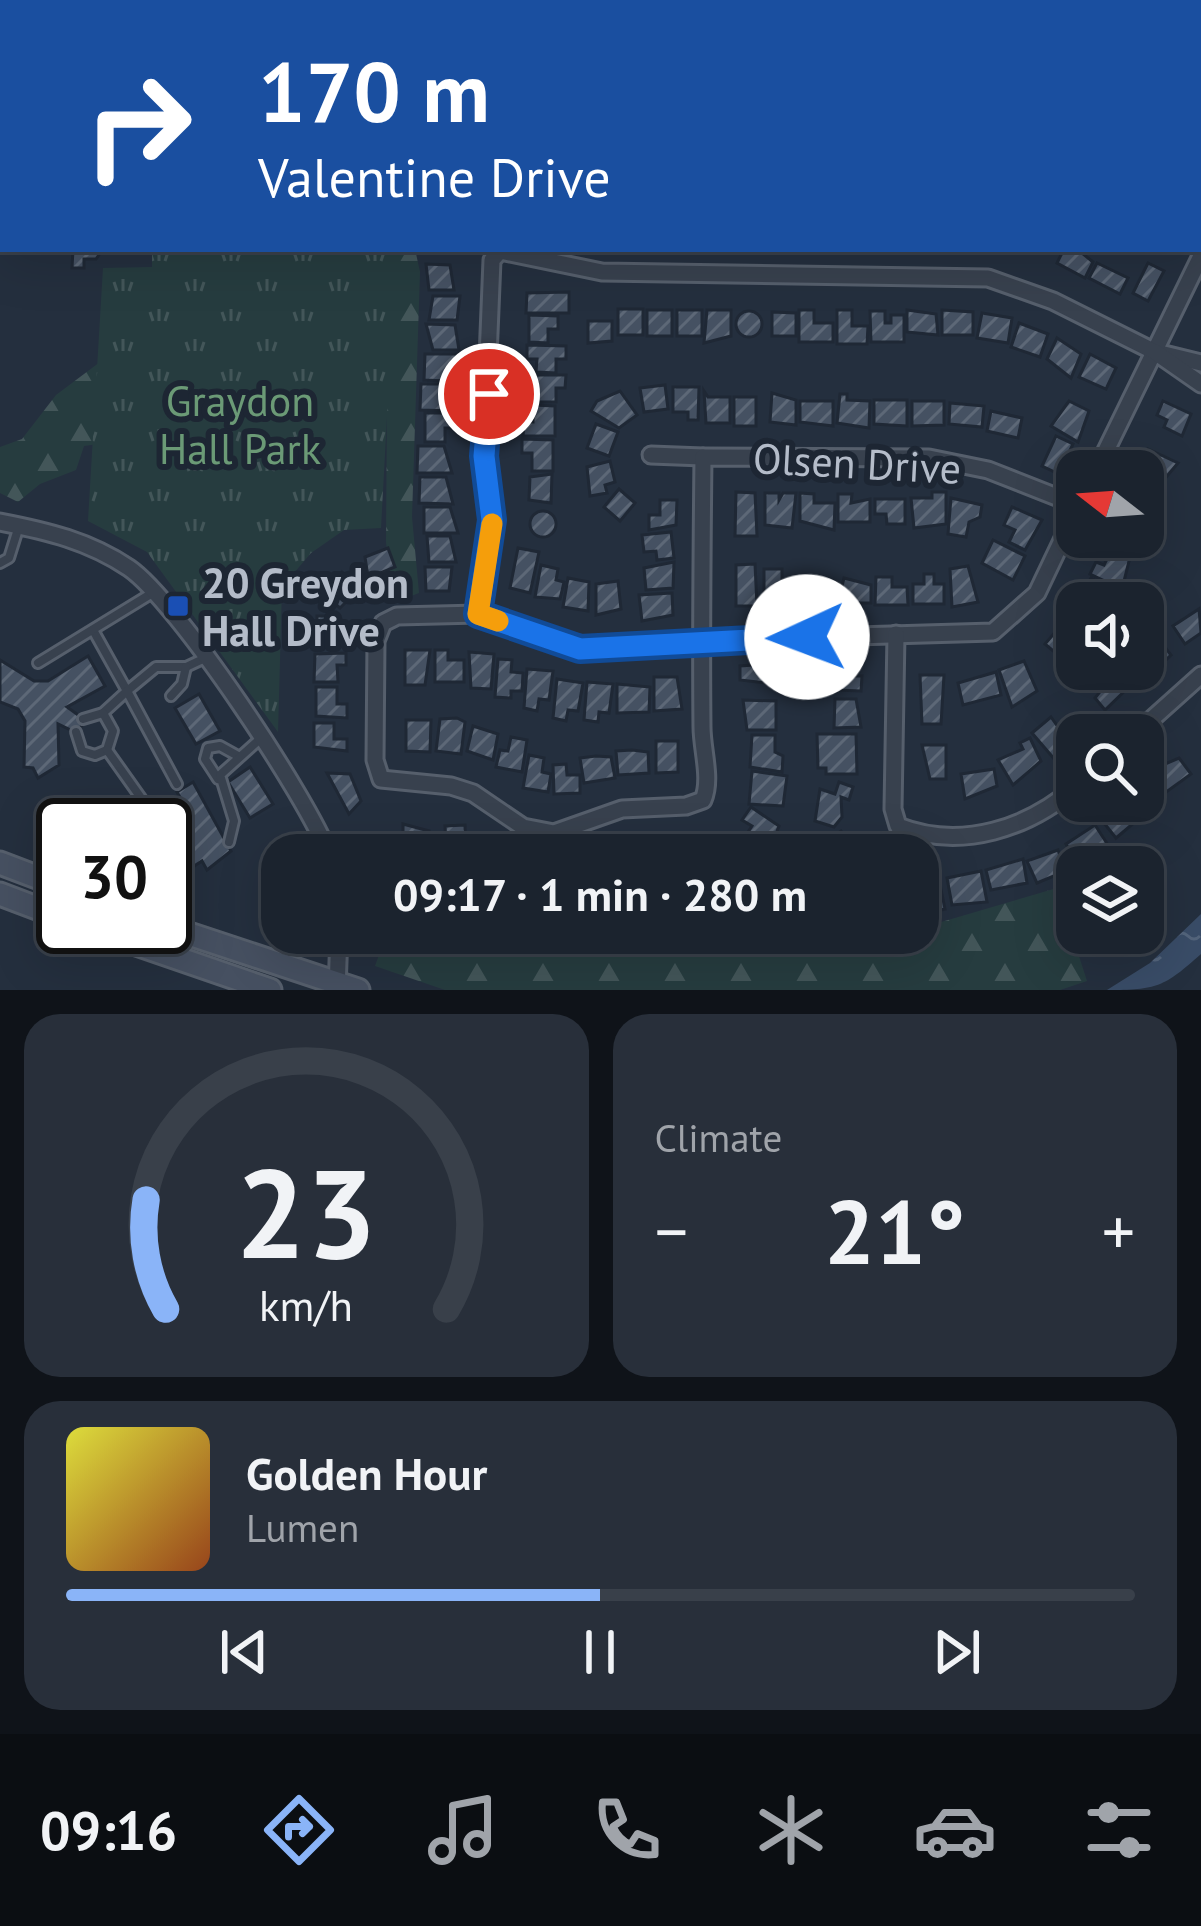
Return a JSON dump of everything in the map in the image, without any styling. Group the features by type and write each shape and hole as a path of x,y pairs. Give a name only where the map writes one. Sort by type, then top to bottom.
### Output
{"main road":[{"path":"0,863 36,877"},
{"path":"0,894 36,908"},
{"path":"192,935 344,988"},
{"path":"165,954 270,990"}],"street":[{"path":"499,252 492,260 484,456 492,520 478,614 580,649 701,640 992,632 1037,593 1056,552"},
{"path":"505,252 602,272 988,278 1053,301 1155,352 1201,384"},
{"path":"1106,450 1201,256"},
{"path":"1155,352 1201,363"},
{"name":"Olsen Drive","path":"651,455 929,458 988,470 1056,498"},
{"name":"Olsen Drive","path":"478,614 397,616 383,623 376,641 375,760 381,778 452,786 472,793 523,827 554,832 622,808 686,806 703,800 707,781 701,640 703,457"},
{"path":"0,523 90,546 132,570 155,592 262,738 321,834"},
{"path":"896,634 892,809 898,826 916,833 1001,832 1044,815 1056,804"},
{"path":"1157,714 1201,675"},
{"path":"341,954 344,988"}],"lane":[{"path":"0,563 9,557 19,526"},
{"path":"38,663 155,592"},
{"path":"93,630 177,784"},
{"path":"83,719 103,713 156,667 186,667 203,659"},
{"path":"171,696 182,684 186,667"},
{"path":"76,732 82,751 94,755 106,750 113,731 103,713"},
{"path":"219,781 222,770 262,738"},
{"path":"229,842 234,821 205,759 208,748 220,746 238,756"},
{"path":"106,750 141,798"}],"green space":[{"name":"Graydon Hall Park","path":"152,252 396,252 381,528 344,530 311,553 282,587 278,732 147,552 88,521 103,268 152,267"},
{"path":"315,252 416,252 420,272 412,517 419,593 393,603 386,542 387,406"},
{"path":"112,353 119,441 84,446 76,470 40,484 18,502 0,493 0,447 22,439 56,395"},
{"path":"1056,888 1056,954 1078,954 1087,981 1060,990 445,990 375,966 379,954 939,954 939,923"}],"water":[{"path":"1201,914 1201,954 1188,965 1159,984 1107,990 1164,954"}],"building":[{"path":"73,252 101,252 96,259 84,259 84,268 72,268"},
{"path":"1062,252 1081,252 1093,262 1085,278 1057,263"},
{"path":"1097,263 1128,278 1120,294 1089,278"},
{"path":"1148,263 1164,271 1148,301 1133,293"},
{"path":"426,264 450,265 454,290 429,290"},
{"path":"569,292 569,313 526,313 527,293"},
{"path":"433,296 460,296 457,320 429,320"},
{"path":"618,309 643,309 643,335 618,335"},
{"path":"647,310 672,310 672,336 647,336"},
{"path":"677,310 702,310 702,336 677,336"},
{"path":"707,310 731,310 731,336 704,343"},
{"path":"799,310 814,310 814,323 833,323 833,342 799,342"},
{"path":"837,310 852,310 852,326 868,326 867,344 837,344"},
{"path":"907,310 936,314 938,335 907,332"},
{"path":"942,310 973,312 973,335 942,335"},
{"path":"749,311 762,324 749,337 736,324"},
{"path":"870,311 885,311 885,323 891,323 891,315 904,315 904,342 871,342"},
{"path":"772,312 796,313 796,336 772,336"},
{"path":"982,313 1012,318 1008,343 977,338"},
{"path":"529,315 558,316 558,329 548,329 548,343 529,342"},
{"path":"588,321 612,321 612,341 588,343"},
{"path":"1019,323 1048,334 1040,357 1011,347"},
{"path":"426,324 455,325 459,350 433,350"},
{"path":"1057,338 1081,354 1071,378 1047,359"},
{"path":"527,345 566,346 566,359 556,359 556,373 536,372 537,359 527,359"},
{"path":"425,354 459,354 459,368 447,371 447,381 424,380"},
{"path":"1090,354 1116,368 1106,389 1079,377"},
{"path":"526,375 566,375 565,388 556,388 556,402 536,402 536,389 527,389"},
{"path":"421,384 447,384 454,411 420,410"},
{"path":"665,385 668,409 644,412 640,388"},
{"path":"673,387 699,387 698,420 688,420 688,412 673,412"},
{"path":"620,391 637,415 619,428 591,411 597,401"},
{"path":"704,391 708,397 730,397 730,423 706,423"},
{"path":"772,393 796,400 796,425 770,422"},
{"path":"840,394 847,394 847,400 870,401 869,428 837,423"},
{"path":"734,397 756,397 756,426 734,426"},
{"path":"874,400 907,400 907,426 874,424"},
{"path":"800,401 833,401 833,426 800,422"},
{"path":"912,401 944,401 944,425 912,426"},
{"path":"1069,401 1089,411 1078,442 1051,426"},
{"path":"1163,401 1191,414 1182,436 1164,427 1167,420 1157,415"},
{"path":"950,403 984,406 982,427 949,424"},
{"path":"533,405 555,406 555,436 523,436 524,422 533,422"},
{"path":"991,411 1022,418 1018,438 987,431"},
{"path":"425,413 456,413 456,428 445,428 445,442 425,442"},
{"path":"596,424 618,432 609,456 587,448"},
{"path":"1056,436 1073,444 1070,450 1056,450 1056,473 1042,466"},
{"path":"522,439 553,440 553,471 532,471 532,453 522,453"},
{"path":"418,446 444,446 452,473 417,473"},
{"path":"1164,456 1178,463 1164,480"},
{"path":"610,461 615,482 605,485 607,493 590,496 587,467"},
{"path":"552,474 551,503 529,500 530,477"},
{"path":"420,477 446,477 453,504 419,503"},
{"path":"619,489 635,503 620,521 604,507"},
{"path":"736,492 755,493 757,536 735,536"},
{"path":"932,492 946,492 946,524 914,528 911,498 932,498"},
{"path":"765,493 779,493 779,500 783,493 796,493 792,528 765,525"},
{"path":"800,493 814,494 814,503 835,503 834,530 800,521"},
{"path":"838,494 852,494 851,503 870,499 870,522 838,522"},
{"path":"951,498 982,505 980,517 969,522 966,537 948,534"},
{"path":"875,499 905,499 905,524 887,524 886,514 875,514"},
{"path":"660,500 677,500 676,525 649,530 649,515 660,515"},
{"path":"424,507 450,507 458,533 424,533"},
{"path":"1012,507 1042,520 1025,550 1009,542 1015,530 1004,525"},
{"path":"543,511 556,524 543,537 530,524"},
{"path":"671,532 674,558 657,560 656,551 644,552 642,535"},
{"path":"427,536 450,536 456,562 429,562"},
{"path":"993,540 1025,556 1013,580 982,563"},
{"path":"388,548 395,567 380,573 384,585 370,590 365,557"},
{"path":"518,548 539,552 530,593 510,588"},
{"path":"1108,558 1130,558 1124,582 1107,582 1090,574 1096,562 1104,565"},
{"path":"674,562 673,588 646,590 644,568"},
{"path":"755,564 757,606 736,606 736,565"},
{"path":"541,565 558,569 556,580 564,582 560,599 535,597"},
{"path":"968,566 978,602 952,607 950,569"},
{"path":"425,567 452,567 449,591 426,591"},
{"path":"764,569 782,569 782,581 795,581 794,607 764,607"},
{"path":"342,572 365,593 358,602 352,596 340,608 328,598 323,603 319,599"},
{"path":"924,574 934,574 934,584 944,584 944,604 913,604 913,584 924,584"},
{"path":"876,577 892,577 892,587 907,587 908,605 875,605"},
{"path":"568,578 589,582 588,611 563,607"},
{"path":"844,578 871,585 871,603 838,603"},
{"path":"618,581 621,609 596,615 596,584"},
{"path":"801,586 834,586 834,605 801,605"},
{"path":"672,593 673,615 642,621 639,595"},
{"path":"1199,609 1201,633 1185,644 1173,626"},
{"path":"317,616 337,616 337,633 347,633 347,646 317,644"},
{"path":"1056,631 1056,653 1045,644"},
{"path":"405,650 430,650 425,685 405,685"},
{"path":"435,650 448,650 448,660 464,660 464,682 435,682"},
{"path":"469,652 494,654 491,689 471,688"},
{"path":"346,653 346,665 337,665 338,682 314,682 315,654"},
{"path":"88,656 105,686 67,707 85,720 77,733 58,724 59,765 38,778 33,768 24,767 25,721 18,709 0,702 0,660 34,681 48,681"},
{"path":"498,659 512,660 511,672 523,673 522,691 511,691 511,698 495,697"},
{"path":"1024,661 1037,691 1012,707 999,670"},
{"path":"740,666 776,666 776,684 740,680"},
{"path":"816,667 845,668 848,676 862,676 861,691 811,689"},
{"path":"527,669 553,671 549,700 539,699 537,711 524,708"},
{"path":"996,672 1001,695 963,705 958,683"},
{"path":"920,675 944,675 941,724 922,724"},
{"path":"654,677 677,677 682,709 654,711"},
{"path":"557,679 583,683 578,711 568,710 566,721 553,718"},
{"path":"587,682 613,684 609,713 599,712 598,722 584,720"},
{"path":"617,684 650,687 649,712 617,713"},
{"path":"316,687 337,687 337,704 347,704 347,718 316,716"},
{"path":"1101,690 1126,690 1105,710 1095,698"},
{"path":"199,694 220,731 196,744 175,708"},
{"path":"835,699 856,699 861,727 834,728"},
{"path":"743,700 776,701 776,730 747,730"},
{"path":"1051,717 1056,724 1056,761 1032,733"},
{"path":"440,719 465,722 461,754 436,751"},
{"path":"406,720 431,720 430,752 406,751"},
{"path":"314,723 334,723 334,739 347,739 347,751 314,747"},
{"path":"473,726 498,734 493,760 467,751"},
{"path":"817,734 856,734 857,774 826,774 826,768 818,768"},
{"path":"752,735 775,735 775,752 783,756 782,772 750,767"},
{"path":"511,737 527,740 522,772 496,767 500,750 508,751"},
{"path":"1030,738 1041,761 1013,785 998,760 1023,749 1020,743"},
{"path":"656,741 678,741 678,772 656,773"},
{"path":"922,745 946,745 946,779 930,779"},
{"path":"616,751 648,752 649,773 618,775"},
{"path":"529,755 544,758 542,772 551,774 548,792 523,788"},
{"path":"611,757 615,778 584,783 580,758"},
{"path":"1179,758 1191,774 1164,794 1164,764"},
{"path":"566,764 567,775 580,775 580,793 554,794 553,765"},
{"path":"250,767 273,804 250,818 228,782"},
{"path":"994,769 997,786 965,799 961,774"},
{"path":"752,771 787,776 783,806 749,804"},
{"path":"327,773 350,774 361,801 349,814"},
{"path":"193,782 231,851 207,870 202,861 192,868 192,798 180,798 177,792"},
{"path":"839,782 853,787 849,800 841,797 842,817 834,827 815,821 820,789 835,794"},
{"path":"751,807 779,826 776,834 747,834 752,826 742,820"},
{"path":"1105,822 1135,822 1116,838"},
{"path":"403,824 429,831 429,834 403,834"},
{"path":"465,825 465,834 446,834 445,826"},
{"path":"1095,825 1108,845 1067,846"},
{"path":"1056,851 1056,875 1037,883 1027,861"},
{"path":"1023,859 1027,883 991,890 986,870"},
{"path":"981,871 987,902 952,905 947,878"},
{"path":"939,880 945,909 939,910"}],"slow traffic":[{"path":"492,524 478,614 498,621"}],"place":[{"name":"20 Greydon Hall Drive","path":"178,606"}],"route":[{"path":"489,394 484,456 492,520 478,614 580,649 671,640 807,637"}]}
